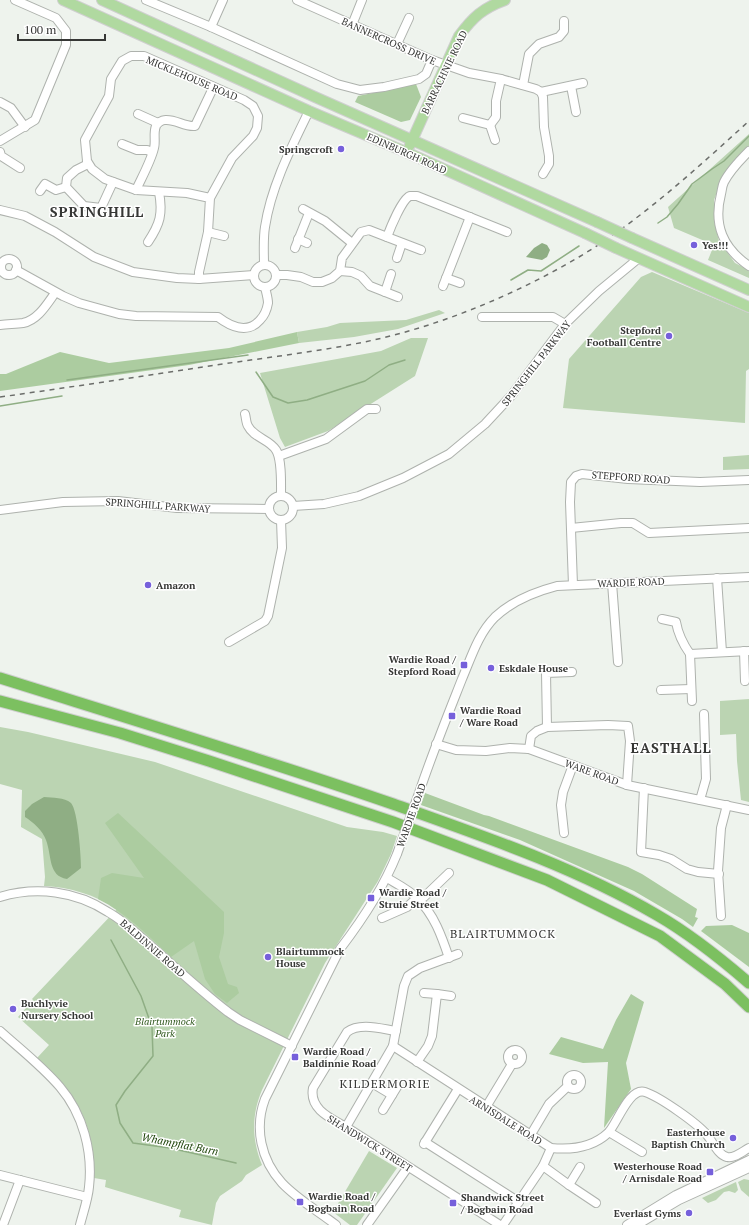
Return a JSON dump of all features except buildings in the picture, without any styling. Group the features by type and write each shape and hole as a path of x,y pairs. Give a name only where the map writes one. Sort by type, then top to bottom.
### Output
{"highway":[{"path":"0,678 320,779 447,823 557,866 614,892 659,916 708,950 749,983"},
{"path":"0,684 125,717"},
{"path":"0,701 120,733 209,761 393,822 547,880 660,936 725,984 749,1007"},
{"path":"0,709 120,733"}],"main road":[{"name":"EDINBURGH ROAD","path":"63,0 82,4 309,111 406,152 749,308"},
{"name":"EDINBURGH ROAD","path":"102,0 315,97 749,290"},
{"name":"BARRACHNIE ROAD","path":"406,152 459,36 468,24 483,9 505,0"},
{"path":"309,111 315,97"},
{"path":"639,258 647,245"}],"street":[{"path":"0,141 35,120 66,45 66,31 56,18 15,0"},
{"path":"146,0 211,27 337,84 360,90 384,87 419,79 426,74 432,60"},
{"path":"211,27 223,0"},
{"name":"BANNERCROSS DRIVE","path":"297,0 445,65 469,73 523,85 536,89 540,92"},
{"path":"352,24 362,0"},
{"path":"397,44 409,18"},
{"path":"523,85 529,54 539,44 559,37 564,31 564,21"},
{"name":"MICKLEHOUSE ROAD","path":"88,164 86,161 85,140 109,96 111,79 122,61 131,56 144,56 213,88 244,100 253,106 258,116 257,128 253,136 232,158 210,198 208,232 199,272 199,279"},
{"path":"490,125 496,117 496,102 501,80"},
{"path":"544,174 549,164 549,156 544,127 543,97 540,92 583,82"},
{"path":"571,86 576,112"},
{"path":"136,190 155,146 155,127 158,123 164,120 175,120 189,126 195,126 213,88"},
{"path":"0,102 11,108 25,127"},
{"path":"264,265 265,228 278,178 309,111"},
{"path":"138,114 158,123"},
{"path":"463,118 490,125"},
{"path":"490,125 495,140"},
{"path":"122,144 137,150 147,150 152,152"},
{"path":"749,151 724,183 719,202 717,219 722,235 730,248 739,259 749,266"},
{"path":"0,152 1,156 20,168"},
{"path":"113,182 101,208 84,206 66,186 67,178 76,170 88,164 92,169 106,179 136,190 187,193 210,198"},
{"path":"40,191 44,184 56,190 66,186"},
{"path":"148,242 158,226 161,205 160,192"},
{"path":"387,237 392,222 410,196 417,196 507,232"},
{"path":"0,210 25,216 55,232 94,257 133,272 177,278 199,279 254,275"},
{"path":"295,248 306,211 325,221 352,243"},
{"path":"442,286 470,217"},
{"path":"276,275 301,277 314,282 322,282 332,278 340,271 342,258 352,243 361,232 366,230 421,250"},
{"path":"208,232 224,236"},
{"path":"298,239 307,243"},
{"path":"397,258 402,243"},
{"name":"SPRINGHILL PARKWAY","path":"293,506 324,504 359,496 402,478 449,454 485,424 511,396 565,324 599,291 639,258"},
{"path":"264,265 271,266 276,275 274,282 270,286 265,287 257,284 254,275 258,267 264,265"},
{"path":"16,270 54,293 80,303 119,314 136,316 218,317 227,324 240,328 250,327 257,324 265,315 268,303 265,287"},
{"path":"340,271 352,272 361,276 370,286 398,297"},
{"path":"385,292 392,274"},
{"path":"446,278 460,283"},
{"path":"0,325 24,323 34,318 45,307 54,293"},
{"path":"482,318 554,317 565,324"},
{"path":"279,456 326,439 367,409 376,409"},
{"path":"245,414 248,425 254,433 271,444 277,450 279,456 281,496"},
{"name":"STEPFORD ROAD","path":"573,585 570,502 571,482 576,476 582,474 628,479 700,482 749,480"},
{"path":"277,496 281,496 285,496 290,500 293,506 292,514 289,518 281,520 274,518 269,509 271,501 277,496"},
{"name":"SPRINGHILL PARKWAY","path":"0,510 63,502 118,501 177,508 269,509"},
{"path":"229,642 265,621 268,616 282,548 281,520"},
{"path":"571,528 633,523 649,533 749,528"},
{"name":"WARDIE ROAD","path":"336,1225 283,1184 267,1162 263,1150 260,1127 263,1105 340,949 371,906 387,878 436,744 480,637 494,618 514,602 528,595 557,586 749,577"},
{"path":"717,578 722,652"},
{"path":"612,583 618,662"},
{"path":"662,619 676,622 684,647 690,654 692,701"},
{"path":"690,654 747,651 745,680"},
{"path":"547,727 546,673 572,672"},
{"path":"661,690 691,689"},
{"path":"700,800 706,779 704,714"},
{"path":"529,749 531,736 537,731 547,727 608,725 628,726 630,741 627,785"},
{"name":"WARE ROAD","path":"436,744 456,750 486,751 510,748 529,749 627,785 749,810"},
{"path":"564,833 561,805 563,792 573,765"},
{"path":"644,788 641,852 671,859 687,869 698,872 719,874"},
{"path":"721,916 719,874 721,828 727,805"},
{"path":"382,918 407,907 417,898 424,897 449,873"},
{"path":"387,878 417,898 433,918 442,936 449,958"},
{"name":"BALDINNIE ROAD","path":"0,897 16,892 51,892 80,898 93,903 110,912 228,1012 240,1020 292,1046"},
{"path":"346,1127 393,1046 404,986 408,976 420,968 458,954"},
{"path":"424,992 451,996"},
{"path":"418,1062 428,1046 432,1036 437,994"},
{"name":"SHANDWICK STREET","path":"396,1031 362,1027 350,1029 345,1034 313,1088 311,1095 314,1102 324,1115 346,1127 500,1225"},
{"path":"0,1031 55,1081 73,1105 79,1118 88,1149 90,1176 89,1188 80,1225"},
{"name":"ARNISDALE ROAD","path":"393,1046 530,1136 551,1148 582,1146 595,1141 609,1132 628,1101 639,1092 644,1092 654,1096 691,1120 707,1135 722,1155 728,1158 736,1156 749,1148"},
{"path":"486,1107 512,1064"},
{"path":"372,1083 392,1095"},
{"path":"530,1136 549,1104 568,1086"},
{"path":"383,1110 397,1087"},
{"path":"458,1089 424,1143 519,1202"},
{"path":"609,1132 642,1152"},
{"path":"503,1225 544,1166 551,1148"},
{"path":"627,1225 676,1195 749,1160"},
{"path":"544,1166 596,1203"},
{"path":"367,1225 408,1167"},
{"path":"569,1185 580,1167"},
{"path":"638,1225 679,1200 749,1168"},
{"path":"739,1173 749,1174"},
{"path":"0,1175 87,1197"},
{"path":"3,1225 20,1180"}],"green space":[{"path":"749,134 749,146 724,174 714,200 714,221 719,241 735,263 749,270 749,278 708,260 714,245 674,228 668,207"},
{"name":"Stepford Football Centre","path":"652,272 749,313 749,369 746,371 745,423 563,408 569,359 641,277"},
{"path":"439,310 445,313 398,329 354,337 299,343 297,332 327,327 340,323 406,320"},
{"path":"411,338 428,338 415,376 328,431 285,447 280,438 260,373 381,351"},
{"path":"749,455 749,469 723,470 723,457"},
{"path":"749,699 749,802 741,800 736,734 720,735 720,701"},
{"name":"Blairtummock Park","path":"0,727 28,732 155,762 347,827 383,832 397,836 391,854 378,881 325,963 262,1090 256,1109 254,1128 256,1146 262,1165 246,1175 242,1181 220,1196 216,1203 212,1225 179,1217 181,1210 105,1187 106,1180 94,1178 91,1140 88,1128 78,1105 54,1073 37,1058 49,1045 18,1017 33,1000 32,999 117,909 91,896 73,890 44,886 45,877 42,839 21,827 22,790 0,784"},
{"path":"369,1151 397,1168 357,1225 350,1225 333,1212"},
{"path":"744,1179 749,1180 749,1197 741,1190 738,1182"},
{"path":"736,1182 738,1190 735,1193 729,1191 724,1192 716,1200 708,1203 702,1198"}],"shaded area":[{"path":"416,84 421,97 410,120 401,122 355,102 358,96"},
{"path":"542,243 547,245 550,250 547,257 542,260 526,257 534,248"},
{"path":"297,332 299,343 189,365 0,391 0,374 6,374 60,352 109,363 229,348"},
{"path":"425,793 628,867 642,874 697,909 695,917 698,918 693,927 634,891 520,840 421,805"},
{"path":"44,797 58,798 68,801 71,803 76,815 79,834 81,868 67,879 61,877 54,870 43,833 25,817 25,811 32,804"},
{"path":"118,813 224,912 224,933 219,957 228,984 237,987 239,993 227,1003 215,994 205,979 194,941 171,957 127,918 98,899 101,878 112,873 144,878 105,823"},
{"path":"732,925 749,933 749,967 701,931 706,926"},
{"path":"631,994 644,1002 626,1063 631,1089 604,1128 608,1062 583,1063 549,1054 561,1037 603,1049 616,1020"}],"waterway":[{"path":"658,223 667,217 692,184 724,161 749,136"},
{"path":"511,280 528,270 541,271 579,246"},
{"path":"67,380 248,355"},
{"path":"256,372 273,397 288,403 307,400 365,381 389,365 405,360"},
{"path":"0,406 62,396"},
{"name":"Whampflat Burn","path":"111,940 141,996 152,1027 153,1056 125,1091 116,1105 120,1123 133,1143 170,1148 236,1163"}],"railway":[{"path":"0,397 338,347 378,339 456,316 532,283 602,243 667,193 749,121"}],"place":[{"name":"Springcroft","path":"341,149"},
{"name":"Yes!!!","path":"694,245"},
{"name":"Stepford Football Centre","path":"669,336"},
{"name":"Amazon","path":"148,585"},
{"name":"Wardie Road / Stepford Road","path":"464,665"},
{"name":"Eskdale House","path":"491,668"},
{"name":"Wardie Road / Ware Road","path":"452,716"},
{"name":"Wardie Road / Struie Street","path":"371,898"},
{"name":"Blairtummock House","path":"268,957"},
{"name":"Buchlyvie Nursery School","path":"13,1009"},
{"name":"Wardie Road / Baldinnie Road","path":"295,1057"},
{"name":"Easterhouse Baptish Church","path":"733,1138"},
{"name":"Westerhouse Road / Arnisdale Road","path":"710,1172"},
{"name":"Wardie Road / Bogbain Road","path":"300,1202"},
{"name":"Shandwick Street / Bogbain Road","path":"453,1203"},
{"name":"Everlast Gyms","path":"689,1213"}],"district":[{"name":"SPRINGHILL","path":"97,212"},
{"name":"EASTHALL","path":"671,748"},
{"name":"BLAIRTUMMOCK","path":"503,934"},
{"name":"KILDERMORIE","path":"385,1084"}]}
